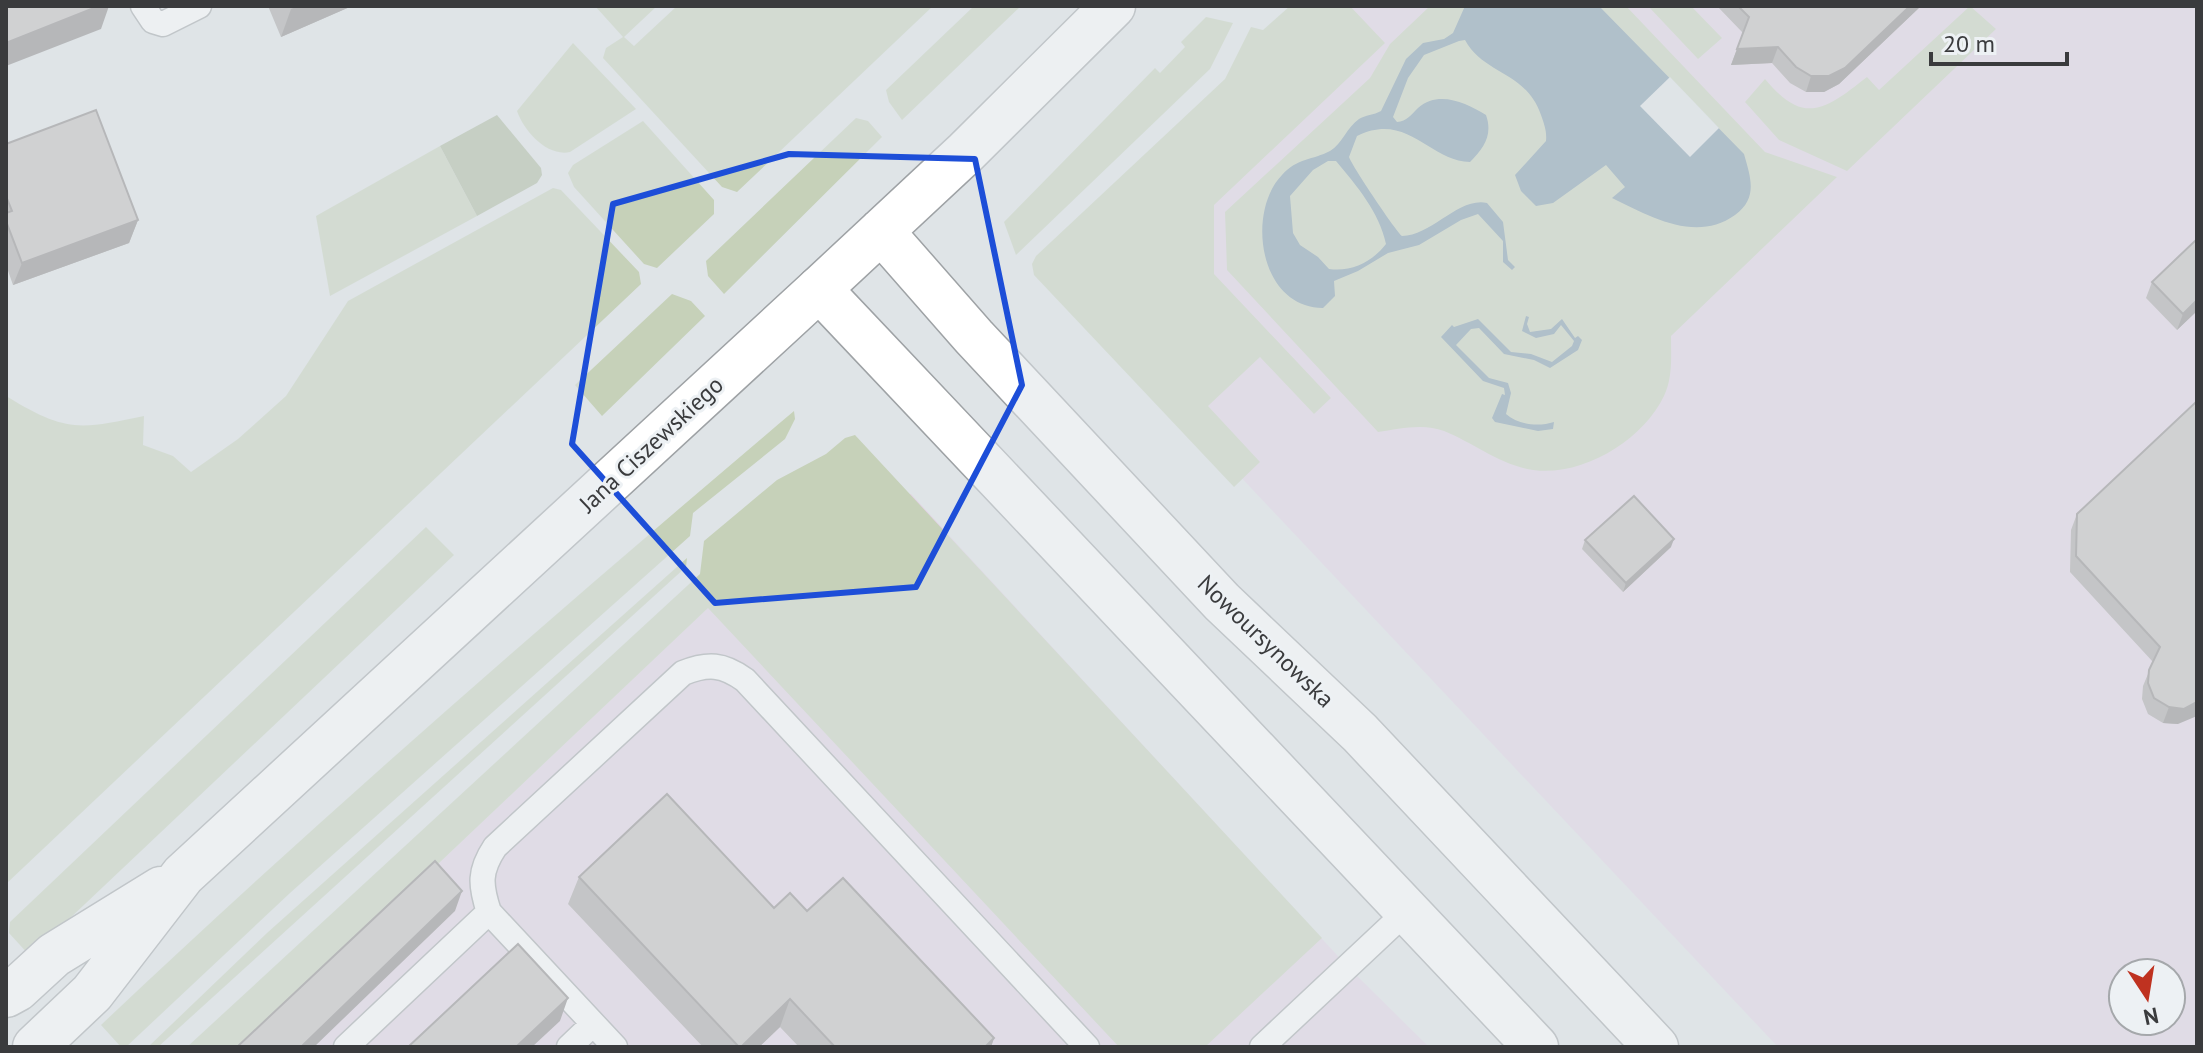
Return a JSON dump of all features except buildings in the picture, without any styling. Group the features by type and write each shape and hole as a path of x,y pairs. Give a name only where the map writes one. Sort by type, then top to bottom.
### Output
{"street":[{"name":"Jana Ciszewskiego","path":"35,1047 92,993 183,875 819,289 1113,6"},
{"name":"Nowoursynowska","path":"881,231 974,337 1222,602 1360,733 1656,1047"},
{"path":"819,289 1536,1047"},
{"name":"Jana Ciszewskiego","path":"6,995 17,989 54,955 183,875"}],"lane":[{"path":"143,6 153,21 163,24 199,6"},
{"path":"615,1047 489,912 480,886 483,866 495,847 683,673 702,665 726,666 745,680 1087,1047"},
{"path":"1262,1047 1407,911"},
{"path":"346,1047 489,912"},
{"path":"569,1047 593,1024"}],"highlighted area":[{"path":"789,154 975,159 1022,385 916,587 715,603 572,444 613,204"}],"shaded area":[{"path":"1347,6 2197,6 2197,1047 1778,1047 1137,367 1142,201"},
{"path":"831,491 911,494 1348,967 1429,1047 245,1047"}],"green space":[{"path":"595,6 657,6 624,37 634,46 677,6 933,6 737,192 722,187 603,58 606,48 623,37"},
{"path":"974,6 1021,6 902,120 889,102 886,90"},
{"path":"1290,6 1350,6 1385,43 1214,205 1214,274 1331,398 1314,414 1260,357 1208,406 1260,462 1234,487 1034,275 1032,264 1036,256 1225,79 1251,27 1263,30"},
{"path":"1430,6 1626,6 1765,152 1837,177 1671,336 1669,381 1664,396 1642,427 1609,452 1572,468 1552,471 1521,467 1444,431 1428,427 1378,432 1227,270 1225,212 1370,78 1390,44"},
{"path":"1648,6 1691,6 1722,38 1698,59"},
{"path":"1970,6 1996,29 1847,171 1779,140 1745,102 1765,79 1779,94 1803,108 1827,105 1867,77 1879,90"},
{"path":"1206,17 1233,23 1210,69 1016,255 1004,222 1155,68 1160,73 1185,47 1181,42"},
{"path":"573,43 636,109 570,152 553,151 525,127 517,111"},
{"path":"497,115 541,168 542,175 537,183 477,216 440,146"},
{"path":"856,118 868,121 882,137 724,294 708,276 706,261"},
{"path":"643,121 714,200 714,214 657,268 644,264 574,187 568,173 573,165"},
{"path":"440,146 477,216 330,296 316,216"},
{"path":"553,188 561,190 639,272 641,284 6,884 6,396 43,416 72,425 103,424 144,416 143,445 173,456 191,472 238,439 286,396 348,301"},
{"path":"672,294 691,301 705,316 602,416 575,385"},
{"path":"794,411 795,419 785,439 693,513 690,536 290,893 126,1047 121,1047 101,1025 443,714"},
{"path":"855,435 1322,938 1205,1047 1119,1047 708,608 245,1047 187,1047 700,574 704,541 777,480"},
{"path":"426,527 454,555 30,956 9,933 10,922"},
{"path":"687,558 686,567 158,1047 148,1047 267,933"}],"water":[{"path":"1465,6 1599,6 1744,154 1751,188 1747,202 1735,215 1720,223 1705,227 1674,224 1612,198 1625,187 1606,165 1553,203 1536,206 1521,191 1515,175 1546,141 1541,115 1525,90 1483,60 1465,40 1459,41 1424,55 1408,78 1393,117 1397,122 1404,120 1418,108 1435,100 1452,100 1470,106 1486,115 1488,122 1486,141 1475,157 1470,162 1456,160 1405,133 1375,130 1357,136 1349,157 1402,236 1424,230 1466,206 1487,203 1503,222 1508,260 1515,267 1512,270 1503,262 1503,241 1478,214 1461,220 1419,245 1388,253 1334,281 1335,296 1323,308 1301,304 1285,292 1272,276 1265,255 1262,233 1264,211 1271,191 1288,169 1330,151 1359,119 1381,111 1406,59 1423,43 1444,39 1453,33","holes":["1328,161 1336,161 1373,210 1386,244 1361,264 1337,270 1329,269 1300,245 1293,233 1290,196 1313,170"]},
{"path":"1526,316 1529,317 1527,324 1530,332 1551,329 1562,319 1575,338 1578,336 1582,340 1578,350 1550,368 1534,360 1504,354 1479,328 1471,329 1456,345 1489,378 1508,383 1511,393 1506,414 1516,421 1529,424 1554,422 1553,429 1538,431 1495,422 1492,418 1502,394 1505,395 1504,388 1483,381 1441,337 1452,325 1478,319 1511,352 1531,354 1552,362 1572,346 1574,341 1561,325 1554,334 1536,338 1522,331"}],"pier":[{"path":"1670,77 1719,128 1690,157 1640,106"}]}
